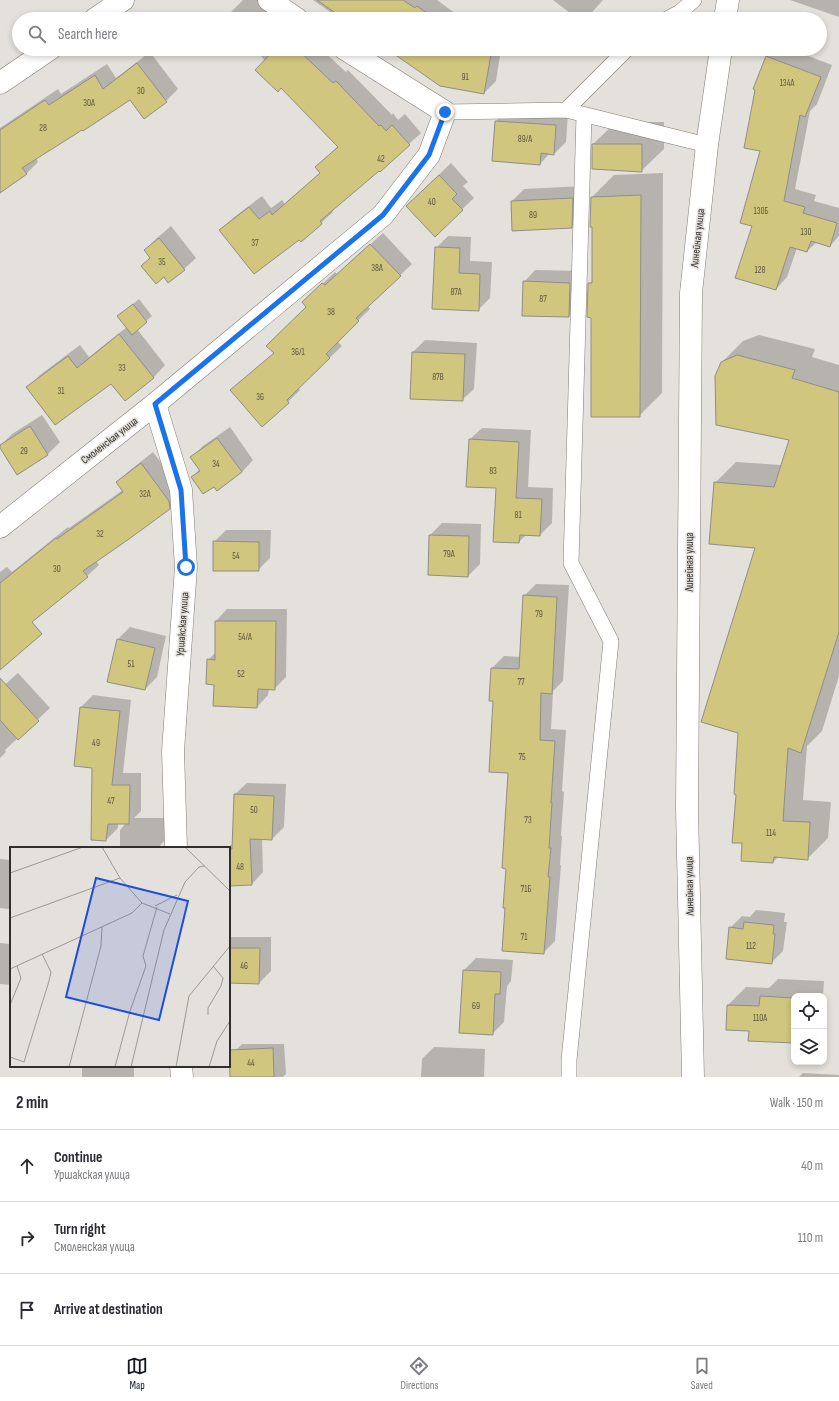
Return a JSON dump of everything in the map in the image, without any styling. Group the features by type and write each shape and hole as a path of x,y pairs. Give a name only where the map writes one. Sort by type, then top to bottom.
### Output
{"street":[{"path":"105,12 123,0"},
{"path":"270,0 287,12"},
{"path":"726,12 728,0"},
{"path":"0,83 40,56"},
{"path":"356,56 445,112"},
{"name":"Линейная улица","path":"693,1077 687,808 691,292 707,145 720,56"},
{"name":"Смоленская улица","path":"0,527 155,404 383,215 429,155 445,112"},
{"name":"Уршакская улица","path":"155,404 181,490 186,567 173,751 176,847"}],"lane":[{"path":"680,12 694,0"},
{"path":"566,110 620,56"},
{"path":"445,112 566,110 707,145"},
{"path":"569,1077 570,1052 611,641 571,563 584,115"}],"building":[{"path":"317,0 403,0 415,8 417,6 425,12 334,12"},
{"path":"268,56 304,56 333,83 336,81 379,126 381,125 386,131 392,125 410,145 380,172 379,171 320,221 322,224 301,242 299,240 254,274 219,230 249,207 259,219 270,211 272,215 320,173 315,167 338,147 281,88 278,92 255,70"},
{"path":"397,56 491,56 484,94 440,86"},
{"path":"766,56 821,77 805,117 800,115 784,201 805,207 803,213 837,223 830,247 811,241 807,252 790,247 776,290 735,278 752,226 740,223 760,151 744,148 755,90 753,89"},
{"path":"137,63 167,102 144,119 130,100 22,168 27,174 0,193 0,130 45,100 49,105 95,75 103,89"},
{"path":"495,121 556,125 554,155 541,153 540,165 492,161"},
{"path":"592,144 642,144 642,172 592,169"},
{"path":"439,175 457,194 452,199 463,210 435,237 406,206"},
{"path":"641,195 640,417 591,417 591,318 587,317 588,283 592,283 592,227 590,227 591,197"},
{"path":"573,198 572,228 512,231 511,201"},
{"path":"159,238 185,270 168,283 164,277 156,284 141,266 150,258 144,250"},
{"path":"370,244 401,276 356,318 359,321 326,354 330,358 287,400 289,403 262,427 230,390 274,353 266,346 306,307 302,302 322,283 325,285"},
{"path":"435,247 460,248 459,273 480,274 479,311 432,309"},
{"path":"523,281 570,283 569,317 522,316"},
{"path":"133,304 147,322 132,335 117,316"},
{"path":"119,334 154,378 125,401 111,384 55,425 26,387 68,356 77,368"},
{"path":"412,352 465,354 463,401 410,399"},
{"path":"737,355 795,370 792,378 839,392 839,632 801,753 788,748 783,821 810,822 808,860 774,857 773,863 741,861 742,843 732,843 736,795 734,794 738,733 701,722 755,548 709,544 714,482 774,487 789,440 716,425 715,376 721,362"},
{"path":"30,426 48,455 17,475 0,448 0,445"},
{"path":"217,438 242,472 217,491 214,487 203,494 191,477 200,471 190,457"},
{"path":"469,439 519,442 516,498 542,499 540,536 520,535 519,543 493,542 496,488 466,487"},
{"path":"141,463 169,501 170,509 83,571 88,577 32,622 42,634 0,670 0,583 56,538 57,539 123,492 116,482"},
{"path":"429,535 469,536 468,577 428,575"},
{"path":"213,541 259,542 259,571 213,571"},
{"path":"523,595 557,597 552,694 541,693 540,740 555,741 549,848 551,848 548,877 550,877 544,954 502,951 506,869 502,868 508,773 489,772 493,701 489,701 491,668 519,669"},
{"path":"215,621 276,621 275,690 258,689 257,708 213,706 214,685 206,684 207,659 215,660"},
{"path":"117,639 155,648 145,690 107,682"},
{"path":"0,678 39,721 18,740 0,720"},
{"path":"80,707 120,711 112,785 130,785 129,824 108,824 106,841 91,840 92,768 74,766"},
{"path":"234,794 274,796 272,840 250,839 252,885 230,886 230,849 232,849"},
{"path":"744,922 774,925 773,934 775,934 772,964 726,959 729,927 743,929"},
{"path":"230,948 260,948 259,984 230,983"},
{"path":"463,970 501,972 500,994 495,994 493,1035 459,1033"},
{"path":"760,996 791,998 791,1043 748,1041 749,1031 726,1030 727,1005 759,1006"},
{"path":"273,1048 274,1077 230,1077 230,1050"}],"route":[{"path":"186,567 181,490 155,404 383,215 429,155 445,112"}]}
